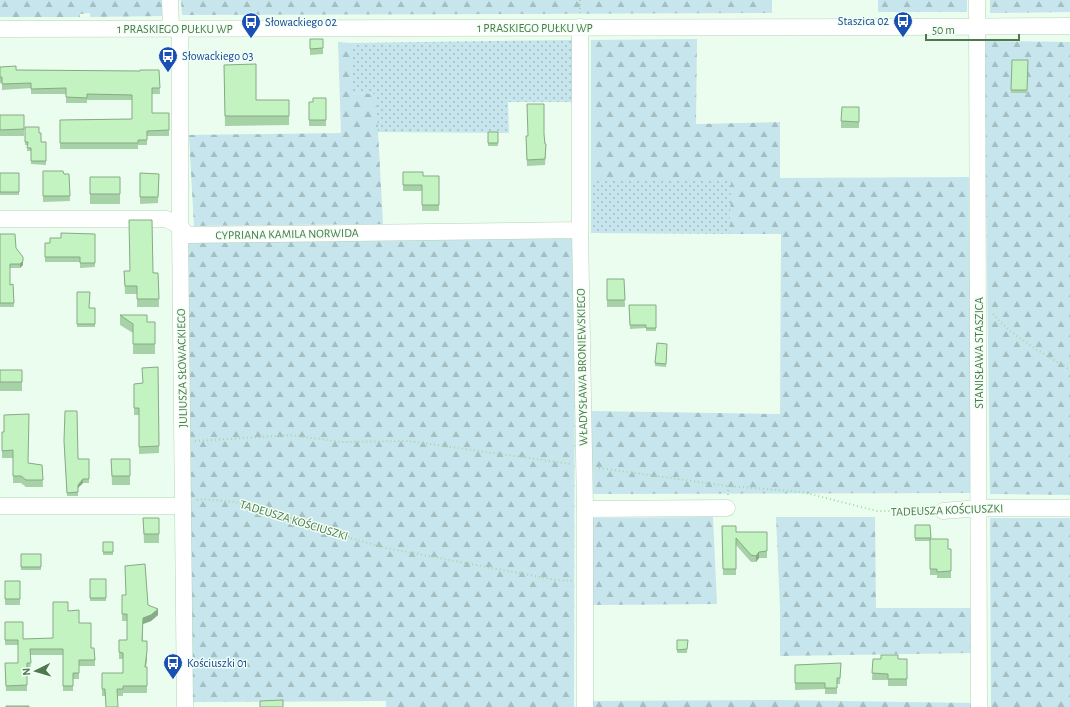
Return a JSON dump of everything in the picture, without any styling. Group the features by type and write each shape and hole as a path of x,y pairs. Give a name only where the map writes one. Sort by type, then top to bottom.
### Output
{"street":[{"name":"JULIUSZA SŁOWACKIEGO","path":"170,0 176,29 180,226 185,707"},
{"name":"STANISŁAWA STASZICA","path":"977,0 979,707"},
{"name":"1 PRASKIEGO PUŁKU WP","path":"0,29 1070,26"},
{"name":"WŁADYSŁAWA BRONIEWSKIEGO","path":"580,27 580,230 585,509 585,707"},
{"name":"CYPRIANA KAMILA NORWIDA","path":"0,218 166,219 180,226 187,235 580,230"},
{"path":"0,506 183,506"},
{"path":"585,509 727,508"},
{"name":"TADEUSZA KOŚCIUSZKI","path":"943,510 979,508 1070,508"}],"path":[{"path":"978,298 1001,323 1022,340 1070,370"},
{"name":"TADEUSZA KOŚCIUSZKI","path":"182,442 290,435 342,442 409,441 728,486 802,492 877,511 913,512 943,510"},
{"path":"727,508 728,486"},
{"name":"TADEUSZA KOŚCIUSZKI","path":"183,506 199,499 236,502 274,512 332,533 386,548 556,580 585,582"}],"green space":[{"path":"0,0 164,0 164,16 90,17 90,13 80,14 80,17 0,17"},
{"path":"181,0 772,0 772,13 182,15"},
{"path":"878,0 967,0 967,12 878,12"},
{"path":"990,0 1070,0 1070,12 990,13"},
{"path":"697,39 696,124 780,122 780,178 969,177 973,493 589,494 589,411 780,414 781,234 730,234 731,179 591,179 591,40"},
{"path":"572,40 574,102 508,102 509,133 377,132 375,94 351,93 351,43"},
{"path":"984,41 1070,42 1070,495 990,494"},
{"path":"338,42 351,43 351,93 376,94 383,224 194,226 189,135 341,133"},
{"path":"591,179 732,179 730,234 591,233"},
{"path":"575,238 574,707 386,707 386,701 192,702 188,242"},
{"path":"713,517 717,604 591,605 589,518"},
{"path":"776,517 875,517 876,608 974,608 974,653 780,656 780,608"},
{"path":"990,518 1070,518 1070,707 991,707"},
{"path":"780,700 974,703 974,707 592,707 592,701"}],"building":[{"path":"310,39 323,39 323,48 310,49"},
{"path":"1012,60 1028,60 1027,90 1011,90"},
{"path":"256,64 256,100 289,100 289,116 225,116 224,65"},
{"path":"16,66 16,70 159,70 160,88 152,88 152,113 169,113 169,130 147,131 147,140 138,140 138,143 60,143 60,120 132,119 132,95 87,94 87,98 66,97 66,88 31,89 31,83 2,84 0,67"},
{"path":"313,98 326,98 326,120 309,120 309,102 313,102"},
{"path":"527,104 544,104 544,134 546,144 545,159 527,160"},
{"path":"842,107 859,107 859,122 841,121"},
{"path":"0,115 24,115 24,129 0,130"},
{"path":"25,127 39,127 41,142 46,142 46,161 31,161 31,148 27,148 28,142 25,142"},
{"path":"488,132 498,132 498,143 488,143"},
{"path":"43,171 63,171 64,174 69,174 70,196 43,196"},
{"path":"403,172 423,172 423,176 439,176 439,205 422,205 422,185 403,185"},
{"path":"0,173 19,173 19,192 0,192"},
{"path":"140,173 159,174 158,197 140,197"},
{"path":"90,177 120,177 120,194 90,194"},
{"path":"129,220 152,220 153,273 158,273 159,299 137,299 137,286 125,286 124,271 130,271"},
{"path":"61,233 95,234 95,263 80,263 80,257 45,257 45,243 50,243 50,238 61,238"},
{"path":"0,234 15,234 16,248 23,257 23,261 20,264 10,264 10,285 13,284 14,303 0,303"},
{"path":"607,279 624,279 625,300 607,300"},
{"path":"77,292 90,292 89,308 95,308 95,324 77,324"},
{"path":"629,305 656,305 656,328 646,328 646,325 630,325"},
{"path":"120,315 147,315 147,322 155,322 155,344 133,344 133,324"},
{"path":"657,343 667,344 666,364 655,363"},
{"path":"158,367 159,446 139,447 139,408 134,408 134,384 143,383 142,368"},
{"path":"0,370 22,370 22,382 0,382"},
{"path":"65,411 77,411 78,459 89,459 89,479 83,479 78,485 78,492 67,493 64,441"},
{"path":"29,414 28,463 42,465 43,480 26,480 21,476 13,476 13,450 2,451 4,415"},
{"path":"111,459 130,459 130,476 112,476"},
{"path":"143,518 159,518 159,534 144,534"},
{"path":"915,525 930,525 931,538 915,538"},
{"path":"722,526 736,526 736,532 767,532 767,551 759,552 756,556 751,555 736,538 736,569 723,569"},
{"path":"930,539 948,539 948,549 951,549 951,571 937,572 937,569 930,569"},
{"path":"103,542 113,542 113,552 103,552"},
{"path":"21,554 41,554 41,567 21,567"},
{"path":"145,564 148,605 158,609 151,615 143,618 142,641 147,641 145,667 147,667 147,686 123,686 123,689 117,689 118,707 106,707 105,689 102,689 102,673 123,673 123,653 119,652 119,640 127,640 127,614 122,614 122,595 126,595 125,566"},
{"path":"90,579 106,579 106,598 90,598"},
{"path":"5,581 20,581 20,599 5,599"},
{"path":"53,602 68,602 68,611 79,610 79,623 91,623 91,648 94,648 95,660 79,660 79,673 73,673 73,686 63,686 63,649 30,649 31,663 27,663 27,685 6,686 5,663 18,663 18,640 5,640 5,622 23,622 23,639 53,638"},
{"path":"677,640 688,640 687,649 677,650"},
{"path":"881,655 898,655 898,659 907,659 907,679 888,679 888,674 872,673 873,659 881,659"},
{"path":"841,663 840,678 837,678 837,688 825,688 825,683 795,683 795,665"},
{"path":"283,700 283,707 260,707 260,701"},
{"path":"29,706 29,707 6,707"}],"place":[{"name":"Staszica 02","path":"903,38"},
{"name":"Słowackiego 02","path":"251,39"},
{"name":"Słowackiego 03","path":"168,73"},
{"name":"Kościuszki 01","path":"173,680"}]}
